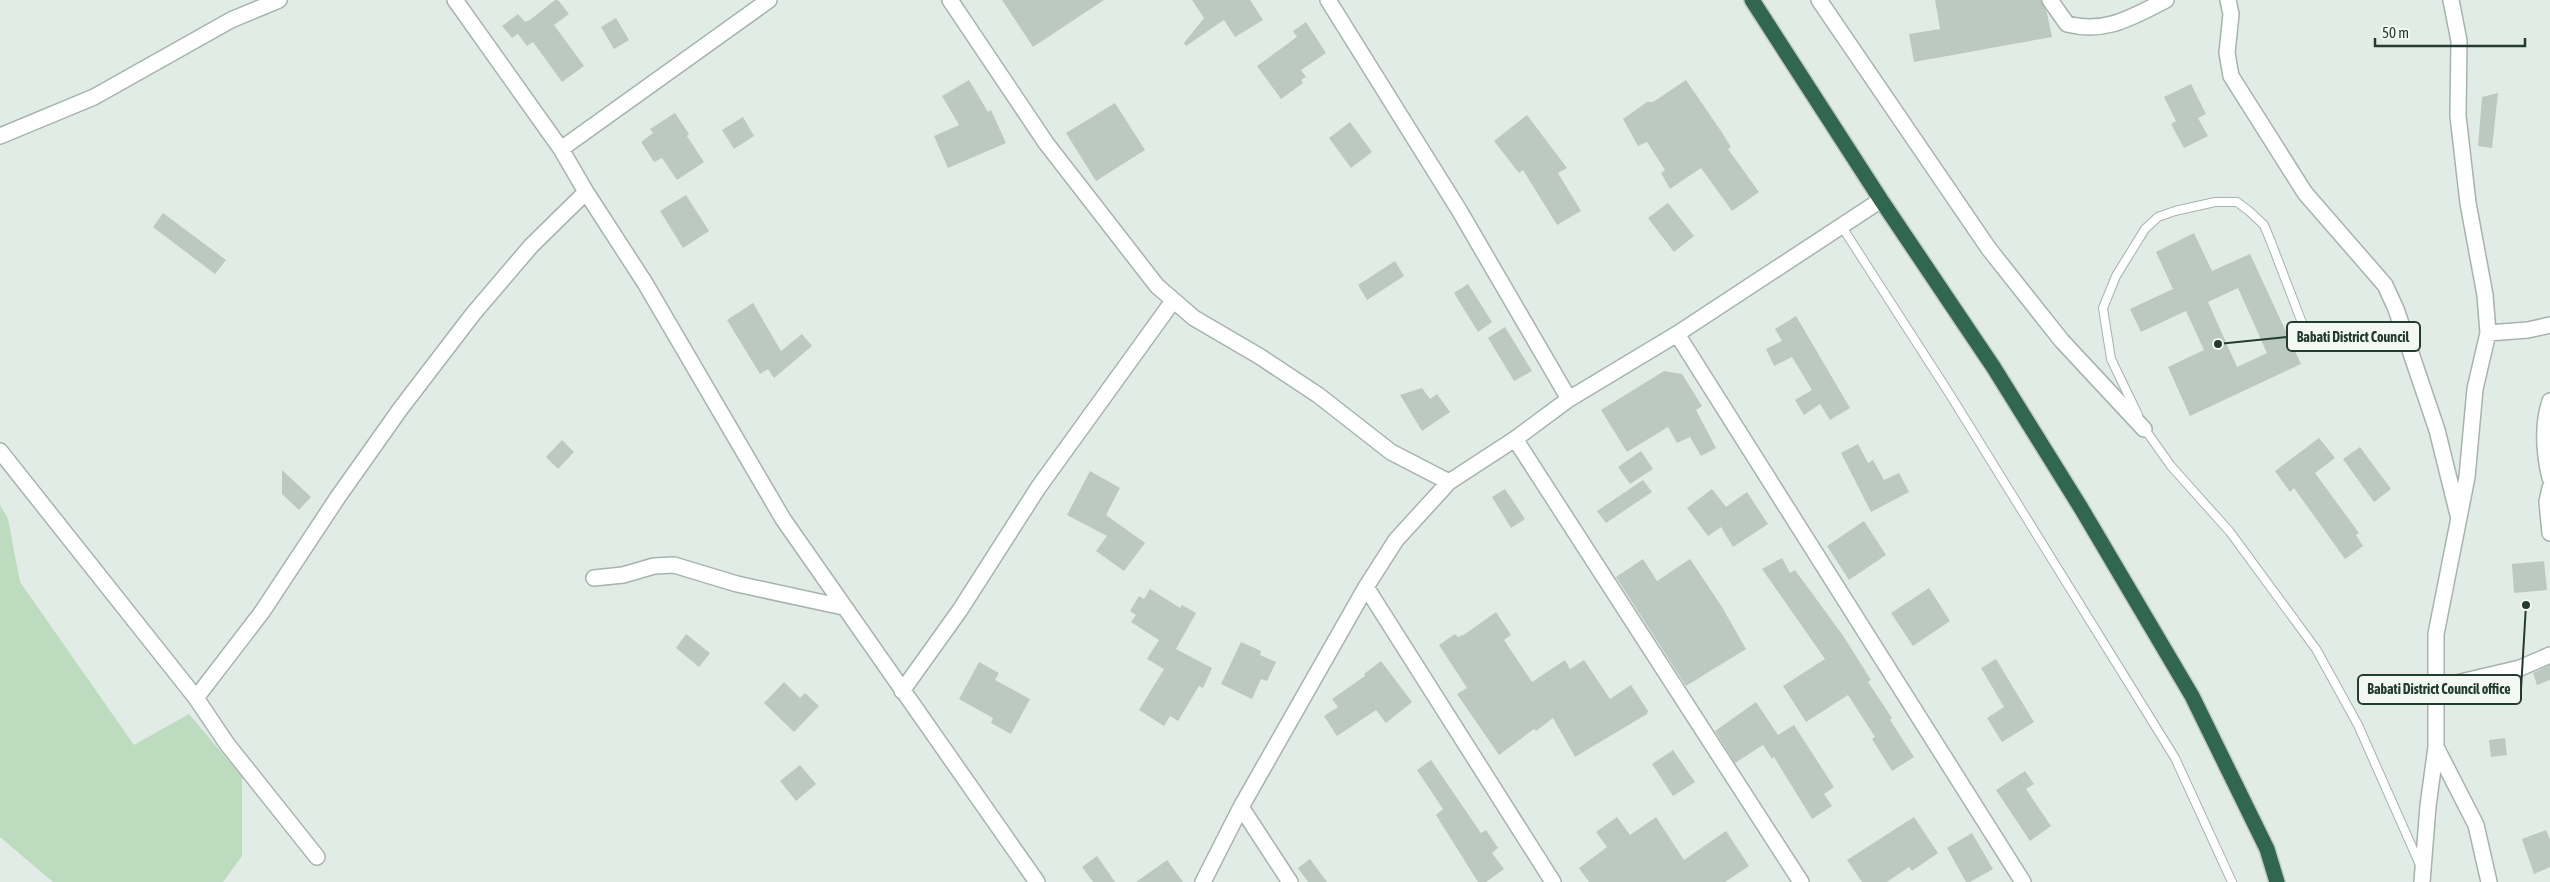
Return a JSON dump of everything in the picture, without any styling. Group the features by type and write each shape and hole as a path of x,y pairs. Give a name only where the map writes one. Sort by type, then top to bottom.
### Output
{"highway":[{"path":"1752,0 1881,200 1994,368 2081,508 2192,696 2267,849 2277,882"}],"street":[{"path":"0,136 94,97 231,20 279,0"},
{"path":"455,0 561,149 586,192 645,282 783,519 1037,882"},
{"path":"561,149 769,0"},
{"path":"950,0 1046,143 1157,286 1194,318 1259,356 1318,394 1390,452 1449,482"},
{"path":"1328,0 1459,210 1569,399"},
{"path":"1818,0 1989,249 2062,341 2144,429"},
{"path":"2050,0 2067,24 2085,29 2122,22 2166,0"},
{"path":"2228,0 2231,14 2227,54 2231,76 2305,193 2385,284 2396,309 2437,430 2459,521"},
{"path":"2422,876 2436,747 2436,634 2459,521 2471,447 2475,389 2488,333 2484,295 2464,174 2458,116 2459,41 2451,0"},
{"path":"196,698 262,612 338,497 401,408 473,314 531,246 586,192"},
{"path":"1203,882 1241,807 1366,587 1396,540 1449,482 1515,439 1569,399 1677,334 1881,200"},
{"path":"902,691 960,610 1038,488 1173,301"},
{"path":"2488,333 2528,330 2550,325"},
{"path":"1677,334 2015,879"},
{"path":"2550,401 2545,442 2550,478"},
{"path":"1515,439 1801,882"},
{"path":"0,451 196,698 227,744 318,857"},
{"path":"2550,488 2547,502 2550,532"},
{"path":"594,578 623,576 654,566 674,565 737,584 843,607"},
{"path":"1366,587 1553,882"},
{"path":"2435,688 2520,668 2550,655"},
{"path":"2436,747 2476,825 2489,882"},
{"path":"1241,807 1290,882"}],"lane":[{"path":"2304,328 2264,225 2236,202 2215,202 2175,210 2158,217 2145,228 2116,276 2102,308 2111,359 2144,429 2171,466 2230,532 2316,649 2358,725 2422,876"},
{"path":"1842,227 1949,393 2174,758 2232,882"}],"green space":[{"path":"0,505 8,519 20,582 134,745 189,714 242,777 242,856 223,882 53,882 0,837"}],"building":[{"path":"555,0 558,0 569,14 554,25 584,66 562,82 533,42 527,46 518,34 512,38 502,26 518,14 525,22 530,20"},
{"path":"1002,0 1104,0 1033,47"},
{"path":"1192,0 1250,0 1263,20 1235,37 1224,20 1186,46 1184,43 1204,18"},
{"path":"1935,0 2041,0 2047,13 2052,37 1914,62 1909,34 1940,29"},
{"path":"616,18 629,40 614,49 601,27"},
{"path":"1306,22 1326,53 1301,70 1306,77 1301,80 1303,83 1281,99 1257,66 1297,37 1293,31"},
{"path":"969,80 988,112 991,110 1006,143 948,168 934,136 959,125 942,96"},
{"path":"1686,80 1731,147 1728,149 1759,192 1732,211 1701,168 1670,189 1661,173 1665,170 1647,142 1638,146 1623,119 1647,102 1653,102"},
{"path":"2191,84 2206,114 2198,118 2208,136 2184,148 2171,124 2176,121 2164,97"},
{"path":"2498,93 2492,148 2478,146 2482,97"},
{"path":"1115,103 1145,150 1096,181 1066,133"},
{"path":"675,113 704,162 677,180 662,158 654,162 641,142 653,133 650,129"},
{"path":"1527,115 1567,168 1558,173 1581,211 1557,225 1523,170 1519,173 1494,141"},
{"path":"743,117 754,136 734,149 722,130"},
{"path":"1350,122 1372,152 1351,168 1329,138"},
{"path":"686,195 709,231 683,248 660,211"},
{"path":"1668,203 1694,236 1674,252 1648,218"},
{"path":"163,213 226,260 215,274 153,227"},
{"path":"2194,233 2212,271 2250,254 2301,364 2190,416 2168,367 2204,350 2186,311 2141,332 2130,309 2173,289 2156,252","holes":["2238,288 2267,353 2237,367 2208,302"]},
{"path":"1395,261 1404,276 1367,300 1358,285"},
{"path":"1468,284 1492,322 1478,332 1454,293"},
{"path":"753,303 781,351 802,334 812,346 774,378 768,369 760,374 727,320"},
{"path":"1796,316 1850,408 1830,420 1820,404 1804,415 1795,400 1812,390 1792,357 1774,366 1766,349 1782,341 1775,329"},
{"path":"1505,327 1532,371 1514,381 1488,338"},
{"path":"1664,371 1682,374 1702,406 1696,410 1716,448 1701,456 1690,437 1677,443 1668,427 1627,452 1601,410"},
{"path":"1422,388 1430,399 1437,394 1450,412 1422,431 1400,395"},
{"path":"2319,438 2335,458 2315,473 2359,533 2356,535 2363,546 2345,559 2294,488 2290,492 2275,471"},
{"path":"562,440 574,452 558,469 546,457"},
{"path":"1858,444 1868,463 1873,460 1884,480 1899,473 1909,492 1871,512 1841,453"},
{"path":"2360,447 2391,489 2374,502 2343,459"},
{"path":"1641,451 1653,469 1630,484 1618,467"},
{"path":"282,470 311,497 299,510 282,494"},
{"path":"1090,471 1120,488 1106,515 1145,543 1124,571 1096,551 1107,536 1067,515"},
{"path":"1643,480 1652,492 1606,523 1597,511"},
{"path":"1505,489 1525,519 1511,528 1492,497"},
{"path":"1712,489 1726,507 1747,492 1768,524 1733,547 1721,527 1708,536 1687,508"},
{"path":"1864,521 1886,555 1849,580 1827,546"},
{"path":"1782,558 1790,573 1795,570 1844,637 1871,680 1868,682 1892,718 1890,720 1914,757 1892,771 1872,739 1875,737 1848,695 1806,722 1783,686 1825,659 1762,569"},
{"path":"1643,559 1657,581 1690,559 1722,607 1746,649 1686,686 1616,577"},
{"path":"2544,561 2547,590 2514,593 2512,564"},
{"path":"1929,588 1950,621 1913,646 1891,613"},
{"path":"1150,589 1180,608 1182,605 1196,613 1176,649 1212,668 1203,688 1199,686 1178,721 1170,716 1164,726 1139,710 1164,669 1147,659 1159,640 1131,622 1136,615 1130,611 1139,596 1144,599"},
{"path":"1496,612 1511,635 1504,640 1532,682 1565,660 1570,669 1584,660 1610,699 1631,685 1648,711 1647,714 1575,757 1553,718 1536,731 1534,729 1499,755 1457,694 1467,688 1439,645 1455,634 1458,637 1465,634"},
{"path":"686,634 710,653 699,667 676,648"},
{"path":"1241,642 1261,651 1260,655 1276,662 1267,681 1261,679 1252,699 1221,684"},
{"path":"1996,659 2034,722 2002,742 1987,718 2004,707 1981,668"},
{"path":"1381,661 1412,702 1386,723 1376,710 1337,736 1324,716 1338,707 1332,699 1365,676 1364,674"},
{"path":"979,662 999,673 995,680 1030,699 1011,734 991,723 993,718 959,699"},
{"path":"2550,665 2550,680 2537,685 2533,673"},
{"path":"784,682 800,698 805,693 819,706 794,732 764,703"},
{"path":"1756,702 1778,735 1794,725 1834,787 1824,794 1832,806 1812,819 1774,757 1772,759 1763,745 1735,763 1715,731"},
{"path":"2505,738 2507,755 2491,757 2489,740"},
{"path":"1673,750 1695,782 1673,796 1652,764"},
{"path":"1431,760 1481,833 1486,830 1498,848 1492,853 1504,869 1486,882 1478,882 1436,815 1443,809 1417,770"},
{"path":"800,765 816,784 796,801 780,781"},
{"path":"2025,771 2034,784 2026,789 2051,826 2030,841 1996,790"},
{"path":"1617,817 1630,835 1656,817 1684,860 1726,831 1749,866 1725,882 1589,882 1579,868 1607,847 1596,832"},
{"path":"1914,817 1938,853 1912,871 1909,867 1887,882 1862,882 1847,860"},
{"path":"2546,830 2550,840 2550,867 2534,874 2522,839"},
{"path":"1972,833 1993,869 1970,882 1966,882 1947,848"},
{"path":"1097,856 1115,882 1093,882 1082,867"},
{"path":"1310,859 1327,882 1308,882 1298,868"},
{"path":"1167,860 1183,882 1136,882"}],"place":[{"name":"Babati District Council","path":"2218,344"},
{"name":"Babati District Council office","path":"2526,605"}]}
